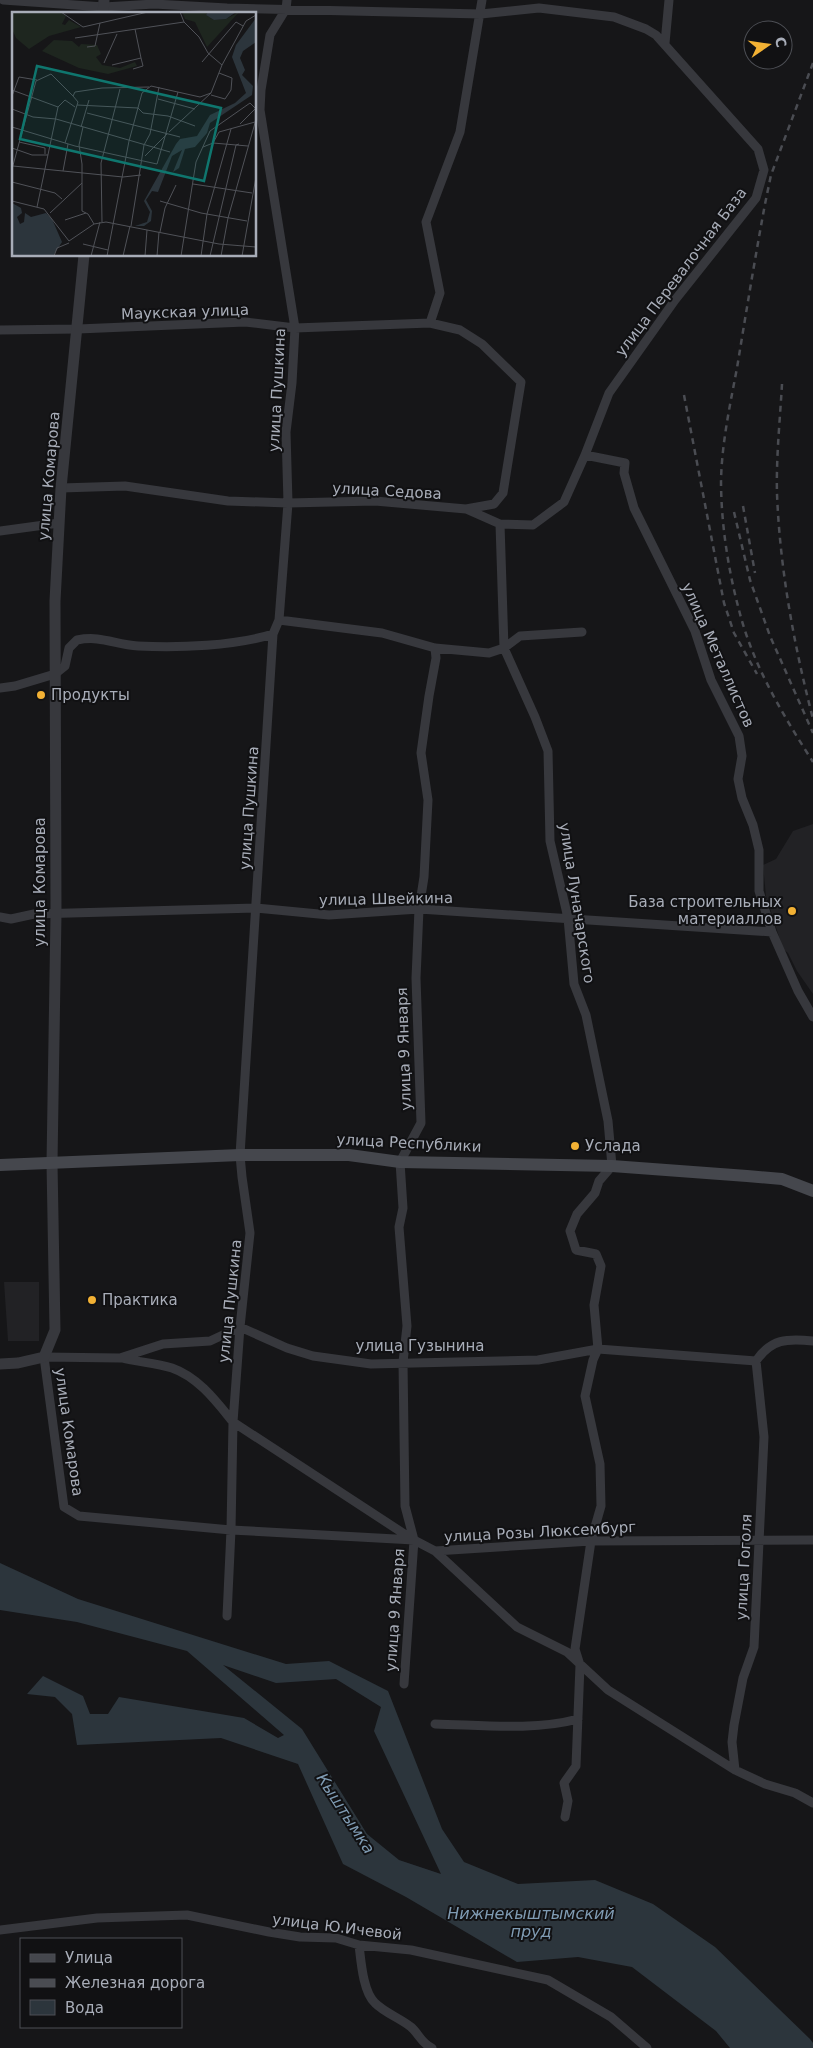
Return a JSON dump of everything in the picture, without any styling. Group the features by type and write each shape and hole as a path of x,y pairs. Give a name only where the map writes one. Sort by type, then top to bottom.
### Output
{"main road":[{"name":"улица Республики","path":"0,1165 240,1155 349,1155 400,1162 612,1166 782,1179 813,1191"}],"street":[{"path":"4,0 104,7 163,4 287,4 481,14"},
{"path":"466,509 494,504 503,492 521,382 482,344 460,330 430,323 440,293 426,222 460,132 482,0"},
{"path":"665,43 669,0"},
{"name":"улица Пушкина","path":"226,1616 231,1530 233,1422 240,1327 250,1233 240,1155 274,634 279,620 288,503 286,432 292,383 295,328 260,110 261,90 270,36 287,4"},
{"name":"улица Перевалочная База","path":"481,14 539,8 614,17 646,28 665,43 677,60 758,149 764,170 756,198 675,300 609,393 585,455"},
{"name":"улица Комарова","path":"64,1507 44,1357 56,1330 52,1164 56,914 55,674 59,522 84,256"},
{"name":"Маукская улица","path":"0,330 78,329 245,322 295,328 430,323"},
{"name":"улица Металлистов","path":"585,455 624,463 624,473 634,508 695,631 711,680 739,736 742,756 738,779 742,798 753,825 758,850 759,891 772,932 798,992 813,1016"},
{"name":"улица Седова","path":"61,488 125,486 228,501 288,503 375,501 466,509 500,524 533,525 564,502 585,455"},
{"path":"0,531 59,522"},
{"name":"улица Луначарского","path":"500,524 504,648 535,717 548,752 550,841 568,918 574,984 586,1015 606,1111 612,1166"},
{"path":"279,620 382,633 435,648 489,653 504,648 520,636 582,632"},
{"path":"0,688 15,686 55,674 65,666 69,648 77,640 102,638 137,646 212,645 274,634"},
{"name":"улица 9 Января","path":"404,1684 414,1540 405,1506 404,1362 407,1326 399,1227 403,1208 400,1162 421,1123 416,978 418,909 424,876 428,800 421,753 436,658 435,648"},
{"name":"улица Швейкина","path":"0,918 11,919 34,914 256,908 329,915 418,909 772,932"},
{"path":"565,1817 568,1801 564,1783 576,1766 580,1665 576,1649 591,1541 601,1506 600,1464 585,1396 593,1360 598,1349 594,1305 601,1266 596,1254 576,1250 570,1231 577,1214 595,1193 599,1181 612,1166"},
{"path":"120,1358 163,1344 210,1341 240,1327"},
{"name":"улица Гузынина","path":"240,1327 287,1348 313,1356 371,1364 538,1360 598,1349 756,1362"},
{"path":"756,1362 764,1349 779,1341 813,1341"},
{"path":"0,1364 18,1363 44,1357 120,1358 172,1368 191,1378 212,1396 233,1422 414,1540"},
{"name":"улица Гоголя","path":"735,1770 732,1742 734,1725 738,1713 743,1678 754,1647 764,1437 756,1362"},
{"name":"улица Розы Люксембург","path":"64,1507 79,1516 231,1530 414,1540 435,1551 591,1541 813,1540"},
{"path":"435,1551 517,1627 567,1652 608,1690 735,1770 765,1784 795,1793 813,1803"},
{"path":"435,1724 506,1726 565,1722 578,1719"},
{"name":"улица Ю.Ичевой","path":"0,1930 97,1918 187,1915 292,1936 336,1938 359,1944 411,1950 548,1980 611,2017 647,2048"},
{"path":"359,1944 366,1987 374,2003 403,2020 415,2030 425,2047"}],"shaded area":[{"name":"База cтроительных материаллов","path":"813,824 813,994 797,971 788,953 783,949 766,896 763,865 776,859 793,831"},
{"path":"4,1282 39,1282 39,1341 8,1341"}],"water":[{"name":"Нижнекыштымский пруд","path":"0,1563 78,1599 286,1664 329,1661 388,1691 442,1829 464,1862 518,1884 595,1880 653,1904 715,1947 810,2039 813,2043 813,2048 730,2048 716,2031 632,1967 578,1957 517,1962 406,1897 343,1864 298,1764 221,1738 77,1745 72,1714 55,1697 27,1694 43,1676 83,1696 90,1714 108,1714 119,1697 244,1718 278,1738 284,1735 187,1651 77,1622 0,1610","holes":["223,1665 276,1683 336,1679 381,1707 374,1731 441,1874 399,1860 367,1834 302,1729"]}],"railway":[{"path":"813,63 771,175 727,424 721,480 722,513 728,562 745,631 770,689 813,762"},
{"path":"782,384 777,480 781,551 794,635 813,719"},
{"path":"684,395 724,603 734,633 757,674"},
{"path":"743,506 755,573"},
{"path":"734,512 750,580 770,636 813,733"}],"place":[{"name":"Продукты","path":"41,695"},
{"name":"База cтроительных материаллов","path":"792,911"},
{"name":"Услада","path":"575,1146"},
{"name":"Практика","path":"92,1300"}],"water label":[{"name":"Кыштымка","path":"346,1813"}]}
